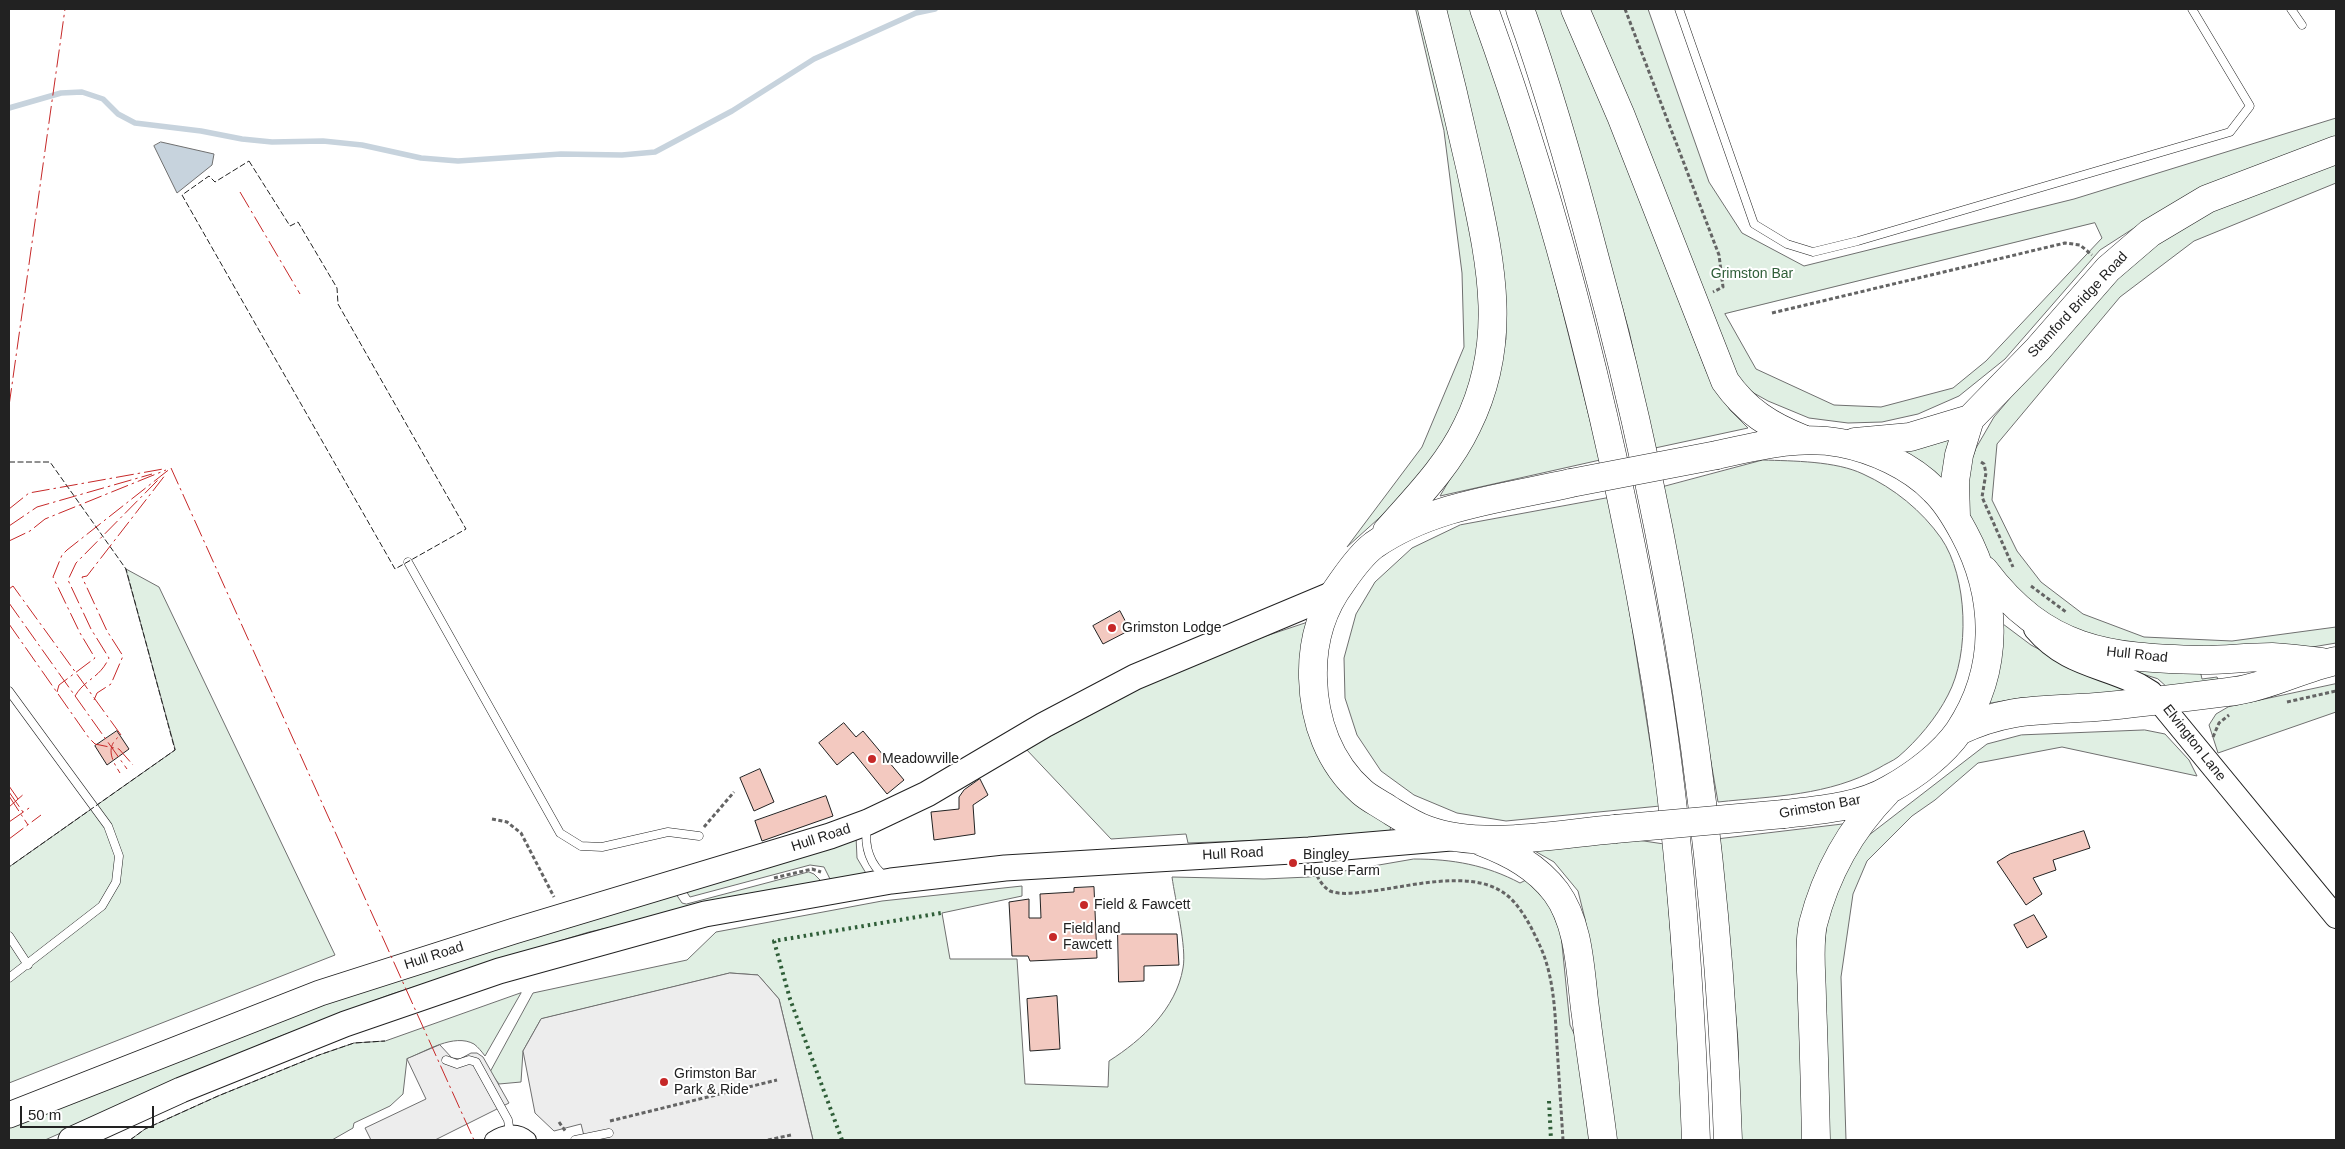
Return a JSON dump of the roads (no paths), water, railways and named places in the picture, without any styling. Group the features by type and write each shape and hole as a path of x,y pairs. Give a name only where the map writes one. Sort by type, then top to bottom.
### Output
{"highway":[{"path":"1372,547 1451,456 1468,426 1480,396 1489,364 1494,331 1489,258 1453,88 1432,9"},
{"path":"1484,9 1547,202 1580,315 1603,412 1636,569 1656,686 1679,869 1692,1027 1696,1140"},
{"path":"1520,9 1577,192 1609,308 1635,414 1667,568 1687,692 1711,869 1724,1039 1728,1140"},
{"path":"1575,9 1622,116 1725,381 1738,399 1762,419 1806,440"},
{"name":"Stamford Bridge Road","path":"1956,517 1955,481 1959,455 1970,419 2038,349 2108,269 2150,233 2207,199 2336,150"},
{"name":"Stamford Bridge Road","path":"1842,443 1910,437 1970,419"},
{"name":"Grimston Bar","path":"1806,440 1842,443 1884,457 1919,477 1934,490 1956,517 1978,563 1988,597 1991,636 1986,668 1980,689 1959,731 1933,758 1890,790 1848,804 1784,814 1615,830 1467,839 1409,823 1363,793 1343,771 1327,746 1315,703 1313,667 1318,631 1333,594 1352,568 1372,547 1401,528 1432,514 1571,483 1779,442 1806,440"},
{"name":"Hull Road","path":"1978,563 2001,593 2020,611 2059,637 2087,648 2107,653 2204,660 2272,658 2332,662"},
{"name":"Hull Road","path":"1959,731 1977,722 2008,713 2161,701 2237,690 2276,682 2332,662"},
{"path":"1816,1140 1811,961 1813,926 1830,874 1846,841 1860,822 1890,790"},
{"path":"1467,839 1526,863 1543,877 1557,893 1572,925 1596,1074 1602,1140"}],"main road":[{"name":"Hull Road","path":"9,1116 320,993 560,917 703,876 868,822 927,794 1044,725 1135,677 1333,594"},
{"name":"Elvington Lane","path":"2020,611 2038,632 2063,654 2076,661 2139,683 2161,701 2193,744 2336,917"},
{"name":"Hull Road","path":"71,1140 180,1090 345,1024 499,971 705,914 891,881 1025,867 1467,839"}],"street":[{"path":"493,1140 502,1135 510,1134 518,1134 528,1140"}],"lane":[{"path":"1679,9 1754,224 1787,244 1813,252 1858,241 2230,132 2250,106 2192,9"},
{"path":"2291,9 2302,25"},
{"path":"408,562 560,833 581,846 602,847 668,832 699,836"},
{"path":"9,691 108,826 119,856 116,882 102,906 9,978"},
{"name":"Hull Road","path":"868,822 865,838 869,855 878,871 891,881"},
{"path":"9,936 28,965"},
{"path":"446,1060 457,1064 469,1060 476,1062 508,1120 510,1134"},
{"path":"575,1140 609,1133"}],"waterway":[{"path":"9,108 61,93 82,92 103,99 118,114 135,123 272,142 323,141 362,145 421,158 458,161 561,154 622,155 655,152 732,111 814,59 916,13 935,9"}],"place":[{"name":"Grimston Lodge","path":"1112,628"},
{"name":"Meadowville","path":"872,759"},
{"name":"Bingley House Farm","path":"1293,863"},
{"name":"Field & Fawcett","path":"1084,905"},
{"name":"Field and Fawcett","path":"1053,937"},
{"name":"Grimston Bar Park & Ride","path":"664,1082"}]}
